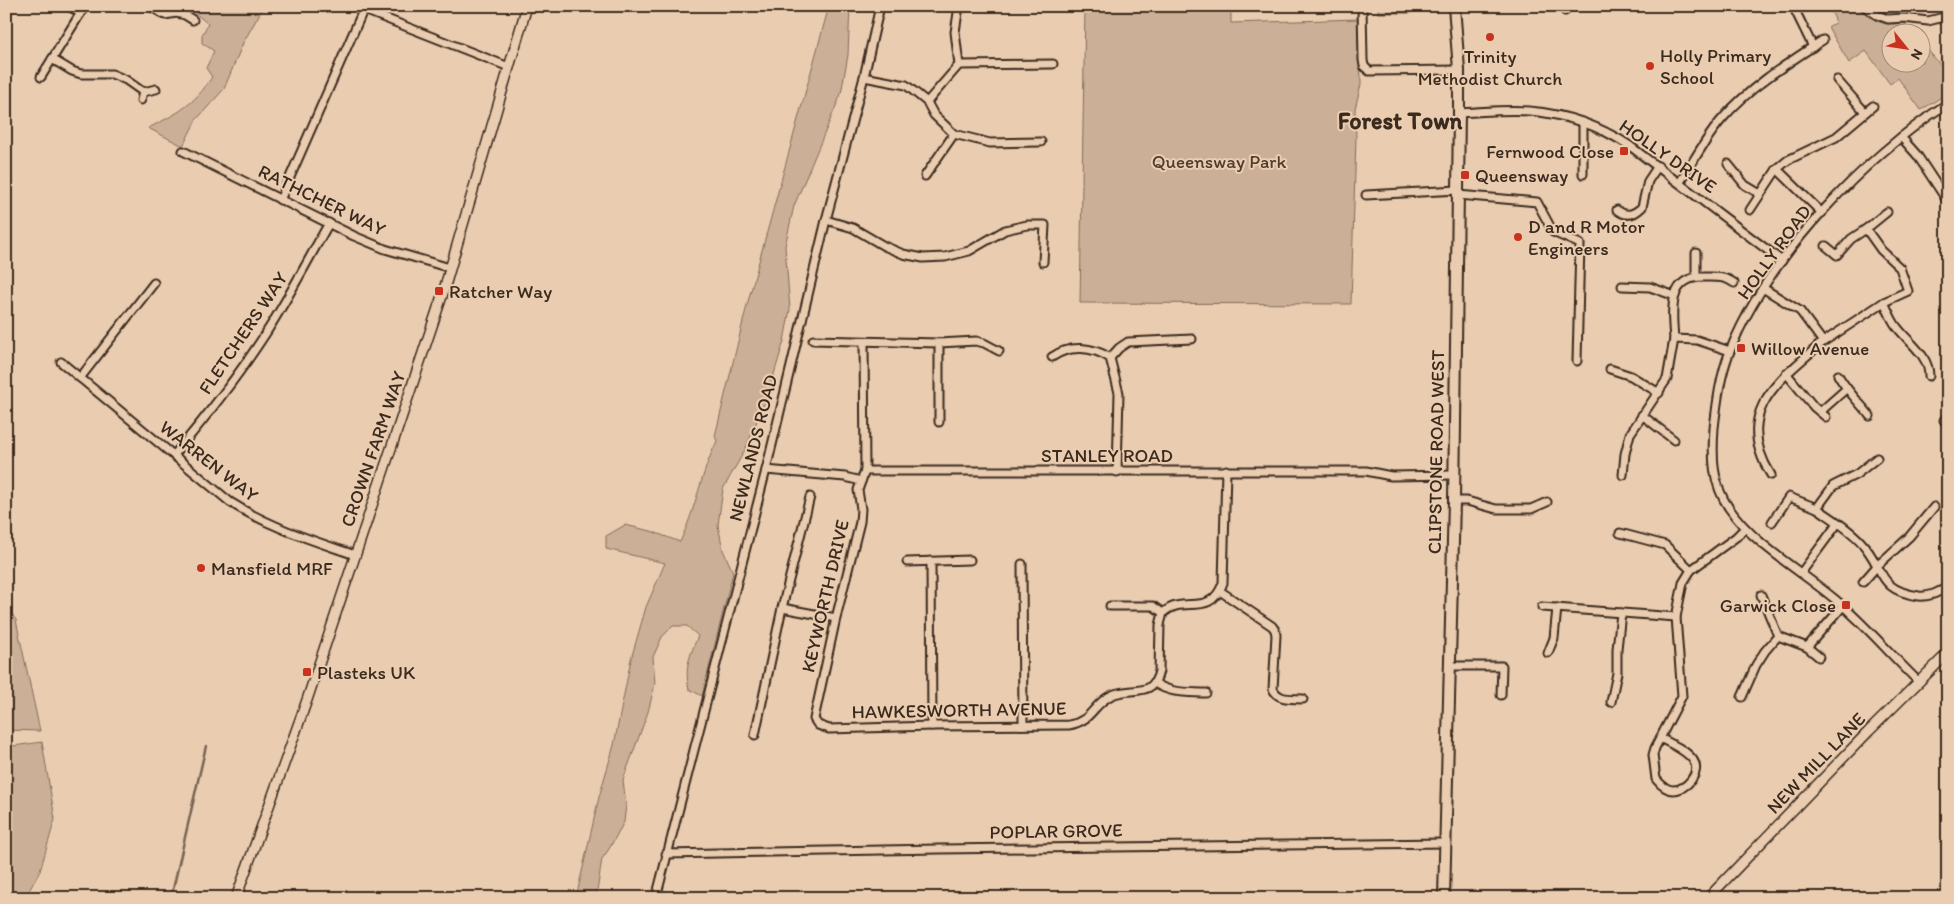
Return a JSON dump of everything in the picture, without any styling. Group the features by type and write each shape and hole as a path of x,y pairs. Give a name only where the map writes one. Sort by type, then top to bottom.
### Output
{"main road":[{"name":"CLIPSTONE ROAD WEST","path":"1444,898 1454,501 1459,112 1459,70 1454,6"}],"street":[{"path":"68,6 81,13"},
{"path":"41,77 85,6"},
{"path":"150,6 165,15 176,13 185,15 193,20"},
{"path":"176,13 182,6"},
{"name":"CROWN FARM WAY","path":"236,898 307,700 450,268 527,6"},
{"name":"NEWLANDS ROAD","path":"656,898 766,470 880,6"},
{"path":"927,102 959,65 955,32 959,6"},
{"path":"1362,6 1363,60 1364,66 1369,71 1459,70"},
{"path":"1793,6 1813,47"},
{"path":"1864,6 1876,15 1888,20 1904,18 1928,21 1948,16"},
{"path":"280,200 364,8 509,67"},
{"path":"1680,182 1714,128 1736,105 1758,85 1823,40"},
{"path":"52,59 81,74 112,74 126,80 142,96 156,90"},
{"path":"959,65 1053,64"},
{"path":"864,77 906,85 927,102 934,115 954,134 990,144 1041,142"},
{"path":"1837,80 1865,112"},
{"name":"HOLLY ROAD","path":"1919,682 1843,606 1745,528 1728,508 1718,488 1713,467 1713,446 1716,404 1730,351 1763,288 1782,261 1822,213 1862,172 1901,137 1948,103"},
{"path":"1750,210 1777,169 1788,160 1836,137 1873,106"},
{"name":"HOLLY DRIVE","path":"1459,112 1529,111 1583,122 1619,138 1680,182 1782,261"},
{"path":"1583,122 1583,174"},
{"path":"925,176 954,134"},
{"path":"1901,137 1917,155 1948,202"},
{"name":"RATHCHER WAY","path":"184,152 354,236 385,249 450,268"},
{"path":"1728,164 1745,185 1760,194"},
{"path":"1617,210 1623,214 1632,215 1642,208 1645,200 1646,186 1658,166"},
{"path":"1777,169 1822,213"},
{"path":"1366,194 1458,193 1538,202 1553,232 1580,244 1577,361"},
{"path":"1826,246 1837,255 1851,239 1887,212"},
{"path":"826,220 853,228 884,246 903,254 923,258 945,258 969,251 1006,230 1027,225 1045,225 1043,262"},
{"name":"FLETCHERS WAY","path":"174,455 213,408 262,339 304,270 329,223"},
{"path":"1771,475 1762,460 1757,446 1756,426 1760,408 1773,389 1786,373 1823,342 1884,302 1908,291 1900,268 1881,250 1866,229"},
{"path":"1696,252 1696,276"},
{"path":"1624,475 1625,454 1630,434 1667,379 1674,340 1672,310 1675,296 1682,283 1696,276 1720,277 1734,283"},
{"path":"80,378 154,283"},
{"path":"1622,286 1650,286 1675,296"},
{"path":"1763,288 1800,311 1823,342"},
{"path":"1884,302 1895,325 1919,350 1929,369 1929,376"},
{"path":"1110,358 1128,342 1192,338"},
{"path":"813,340 939,343 976,341 984,342 999,351"},
{"path":"1674,340 1697,340 1730,351"},
{"path":"766,470 846,477 861,481 866,471 864,342"},
{"path":"939,343 940,422"},
{"path":"1052,357 1061,351 1086,349 1101,352 1110,358 1119,394 1117,472"},
{"name":"WARREN WAY","path":"61,362 230,502 255,518 355,555"},
{"path":"1610,369 1631,376 1659,393"},
{"path":"1786,373 1823,415 1846,389"},
{"path":"1838,376 1846,389 1858,400 1870,416"},
{"path":"1642,415 1674,440"},
{"path":"1817,508 1833,486 1858,474 1877,458"},
{"path":"1206,693 1173,692 1164,690 1155,683 1160,671 1160,625 1164,613 1174,606 1207,604 1216,598 1220,591 1224,576 1226,470"},
{"name":"STANLEY ROAD","path":"866,471 1117,472 1226,470 1366,471 1390,476 1454,475"},
{"name":"KEYWORTH DRIVE","path":"814,719 836,618 860,522 861,509 858,490 861,481"},
{"path":"755,735 782,608 810,497"},
{"path":"1772,522 1790,497 1817,508 1860,541 1878,565 1882,577 1890,586 1904,594 1924,596 1943,590 1948,586"},
{"path":"1454,501 1467,501 1496,510 1531,509 1546,502"},
{"path":"1863,582 1878,565 1909,538 1934,508"},
{"path":"1801,573 1838,524"},
{"path":"1660,738 1688,754 1694,761 1697,769 1695,777 1674,790 1665,787 1656,779 1653,755 1660,738 1682,696 1676,617 1684,583 1690,570 1736,537 1745,528"},
{"path":"1620,533 1665,545 1690,570"},
{"path":"907,562 970,560"},
{"path":"931,562 932,726"},
{"path":"1022,564 1023,725"},
{"path":"1220,591 1272,626 1276,635 1273,689 1281,698 1303,699"},
{"path":"1761,595 1778,636 1807,648 1819,657"},
{"path":"1110,606 1153,606 1164,613"},
{"path":"1807,648 1843,606"},
{"path":"1542,607 1676,617"},
{"path":"782,608 836,618"},
{"path":"1548,654 1554,638 1557,608"},
{"path":"1611,702 1617,673 1617,650 1621,613"},
{"path":"1742,697 1764,651 1778,636"},
{"name":"NEW MILL LANE","path":"1708,898 1948,653"},
{"path":"1450,666 1502,666 1501,695"},
{"name":"HAWKESWORTH AVENUE","path":"814,719 818,725 829,729 1080,724 1107,697 1127,691 1144,690 1155,683"},
{"name":"POPLAR GROVE","path":"666,854 1446,843"}],"green space":[{"path":"196,6 264,6 243,43 224,89 196,120 183,146 148,128 184,108 198,95 212,77 206,68 214,51 202,43 202,35 208,24 194,12"},
{"path":"829,6 850,6 848,55 841,94 794,206 785,246 790,309 784,341 768,394 745,450 723,489 718,525 723,550 733,572 702,696 689,689 687,675 689,662 698,636 687,626 673,626 662,637 653,657 655,684 648,712 623,780 626,805 624,822 602,859 596,898 576,898 599,797 614,745 631,659 646,607 665,563 606,549 606,536 625,525 651,531 680,542 686,529 711,453 717,441 715,436 747,305"},
{"name":"Queensway Park","path":"1085,6 1253,6 1231,7 1231,23 1359,19 1361,84 1355,109 1356,138 1351,304 1080,303"},
{"path":"1378,6 1411,6 1411,13 1378,13"},
{"path":"1829,6 1859,6 1868,16 1882,22 1882,72 1932,72 1932,55 1948,74 1948,93 1921,110 1898,78 1890,84 1866,51 1849,63 1828,27 1836,22"},
{"path":"6,606 16,620 40,731 6,730"},
{"path":"42,742 55,819 40,871 25,898 6,898 6,747"}],"waterway":[{"path":"171,898 206,746"}],"place":[{"name":"Trinity Methodist Church","path":"1490,37"},
{"name":"Holly Primary School","path":"1650,66"},
{"name":"Fernwood Close","path":"1624,151"},
{"name":"Queensway","path":"1465,175"},
{"name":"D and R Motor Engineers","path":"1518,237"},
{"name":"Ratcher Way","path":"439,291"},
{"name":"Willow Avenue","path":"1741,348"},
{"name":"Mansfield MRF","path":"201,568"},
{"name":"Garwick Close","path":"1846,605"},
{"name":"Plasteks UK","path":"307,672"}],"district":[{"name":"Forest Town","path":"1400,120"}]}
